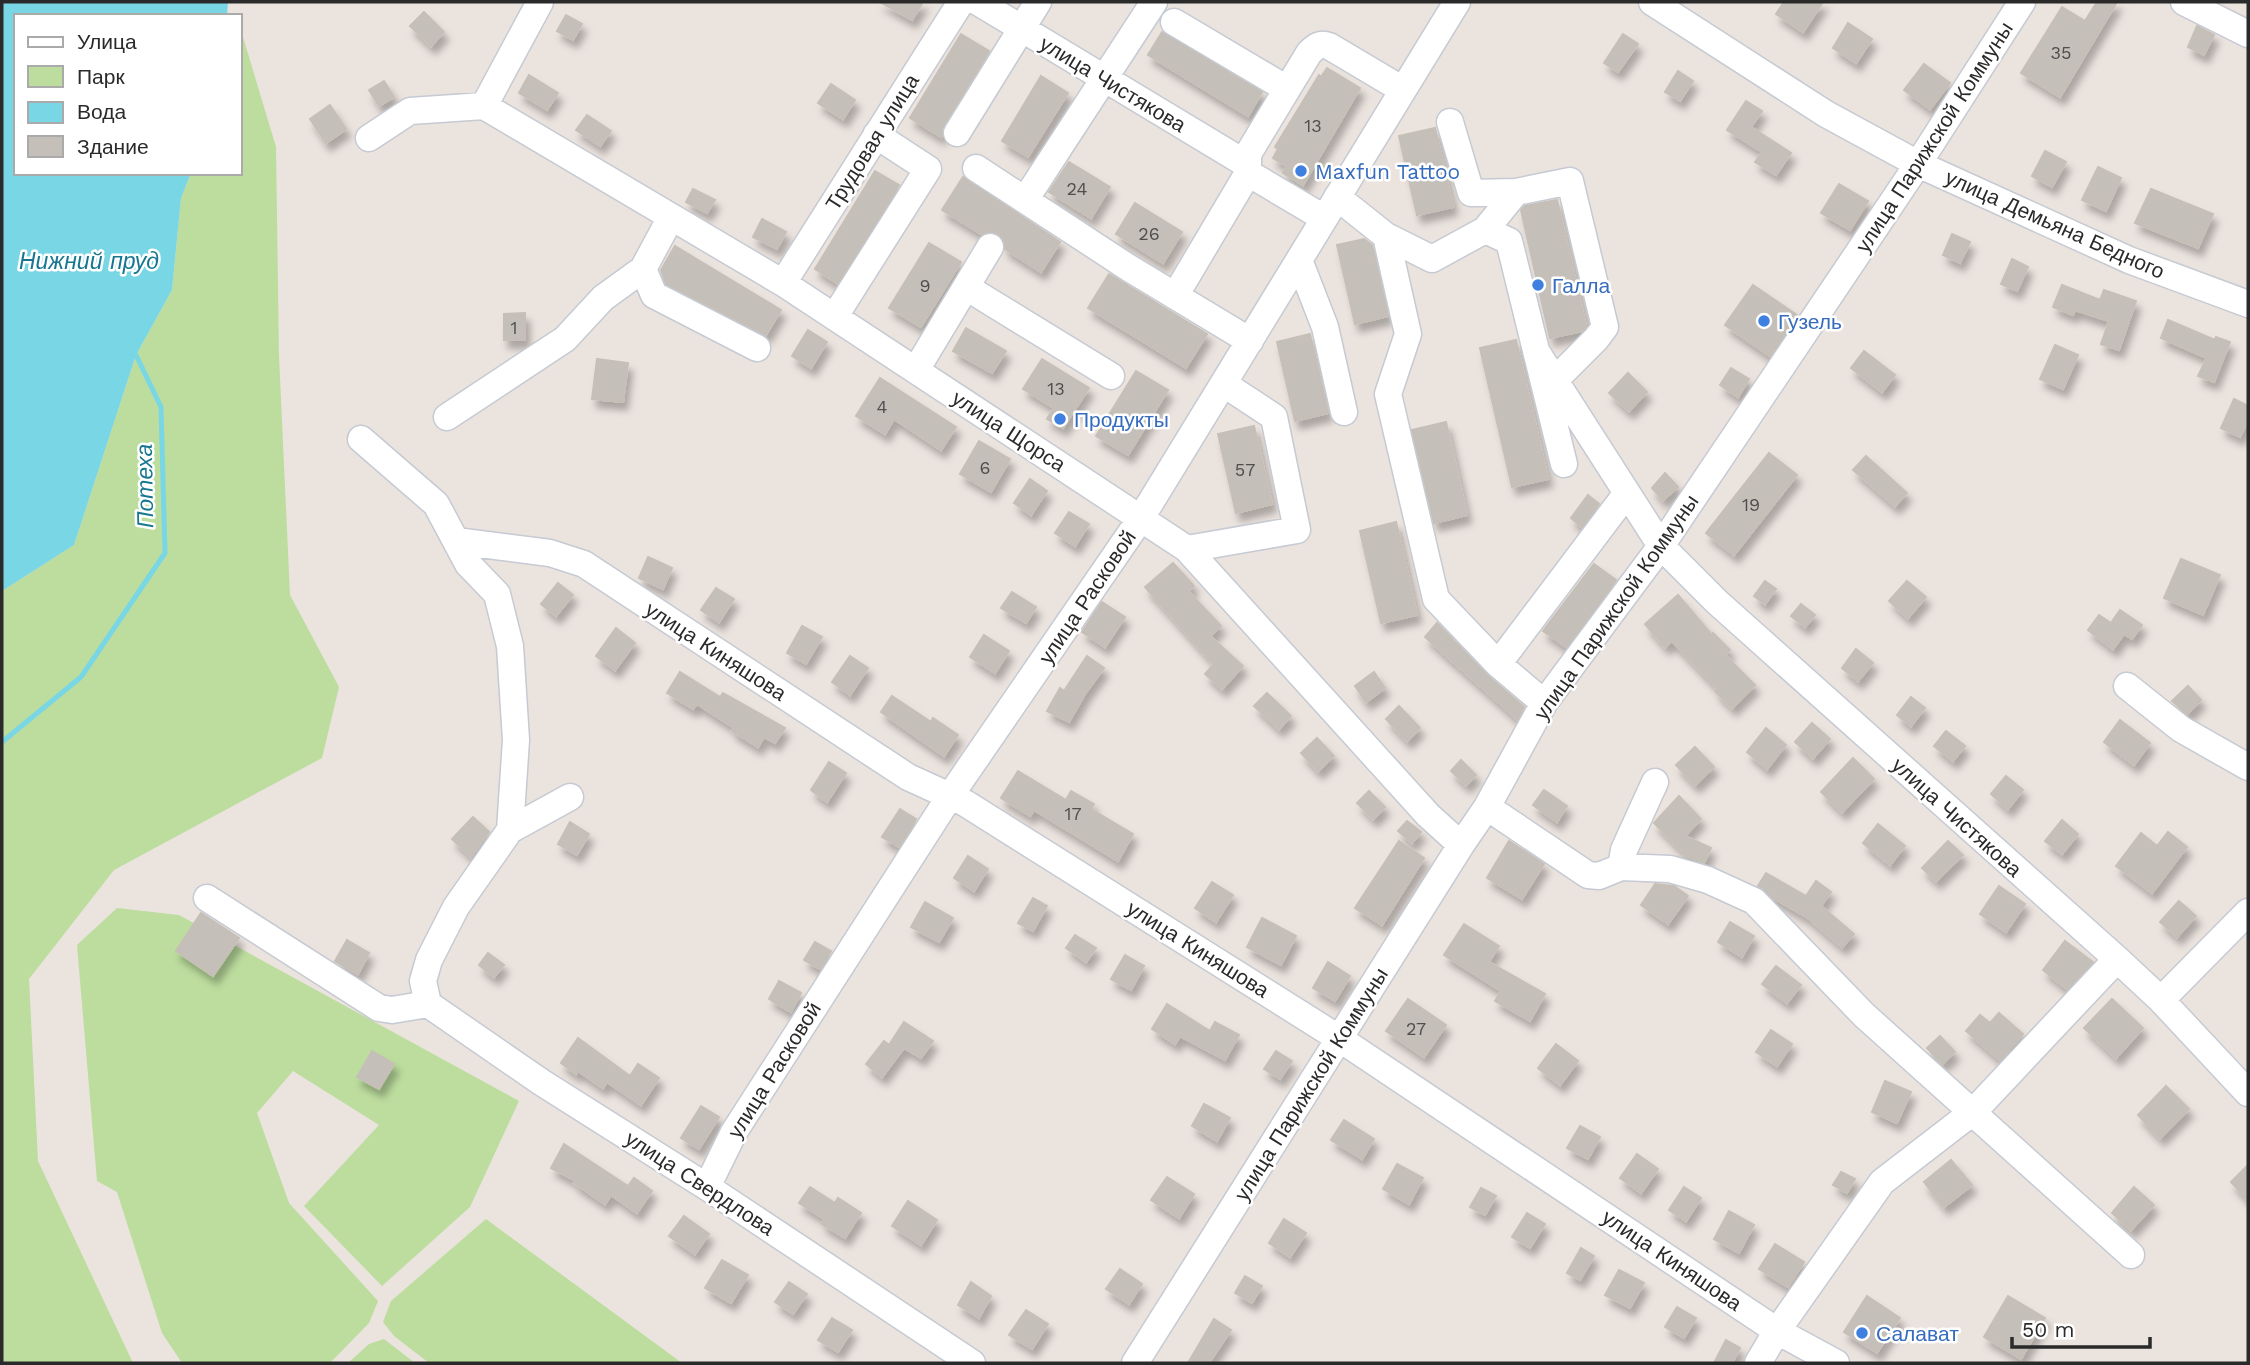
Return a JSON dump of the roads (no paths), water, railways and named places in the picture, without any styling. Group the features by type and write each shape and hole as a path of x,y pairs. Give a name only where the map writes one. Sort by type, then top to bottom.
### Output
{"street":[{"path":"369,138 411,111 484,106 540,2"},
{"name":"Трудовая улица","path":"783,282 961,2"},
{"name":"улица Чистякова","path":"978,2 1248,169 1432,259 1485,230"},
{"path":"957,133 1038,2"},
{"path":"1026,200 1154,2"},
{"name":"улица Расковой","path":"707,1187 734,1132 950,796 1142,518 1457,2"},
{"name":"улица Демьяна Бедного","path":"1652,2 1826,114 1918,164 2129,260 2248,304"},
{"name":"улица Парижской Коммуны","path":"1135,1363 1487,807 1544,703 1661,546 1918,164 2022,2"},
{"path":"2184,2 2248,34"},
{"path":"1174,22 1287,89"},
{"path":"1175,296 1248,169 1248,154 1315,46 1323,44 1403,90"},
{"name":"улица Щорса","path":"484,106 783,282 1187,549 1428,815 1461,845"},
{"path":"1450,122 1471,193 1517,191 1570,181 1605,327 1555,380"},
{"path":"835,316 928,169 876,135"},
{"path":"976,168 1250,341"},
{"path":"1517,191 1485,230 1509,241 1564,464"},
{"path":"447,417 565,339 603,298 642,269 671,217"},
{"path":"1386,236 1408,334 1388,394 1436,600 1499,664 1544,703"},
{"path":"916,370 990,247"},
{"path":"1299,260 1325,327 1344,412"},
{"path":"642,269 654,295 757,348"},
{"path":"966,287 1111,376"},
{"name":"улица Чистякова","path":"1536,351 1661,546 1727,612 2161,1000 2248,1093"},
{"path":"1187,549 1297,530 1274,417 1224,384"},
{"path":"361,439 436,504 468,564 497,594 510,646 516,740 510,830"},
{"path":"1499,664 1627,493"},
{"name":"улица Киняшова","path":"456,541 550,553 584,564 908,777 965,803 1340,1039 1777,1331 1836,1363"},
{"path":"2127,686 2181,729 2248,767"},
{"path":"1620,867 1624,850 1655,782"},
{"path":"207,898 379,1008 392,1010 428,1004 424,981 429,960 456,907 510,830 570,797"},
{"path":"1487,807 1588,875 1599,876 1620,867 1670,869 1708,880 1754,901 1864,1015 1974,1111 2131,1255"},
{"path":"2161,1000 2248,912"},
{"path":"1758,1363 1777,1331 1882,1182 1974,1111 2117,959"},
{"name":"улица Свердлова","path":"428,1004 541,1082 707,1187 972,1363"}],"water":[{"name":"Нижний пруд","path":"2,2 228,2 227,14 14,14 14,175 190,175 181,198 172,290 136,355 74,545 2,591"}],"waterway":[{"name":"Потеха","path":"2,742 81,677 165,553 161,407 136,355 131,351"}],"place":[{"name":"Maxfun Tattoo","path":"1301,171"},
{"name":"Галла","path":"1538,285"},
{"name":"Гузель","path":"1764,321"},
{"name":"Продукты","path":"1060,419"},
{"name":"Салават","path":"1862,1333"}]}
